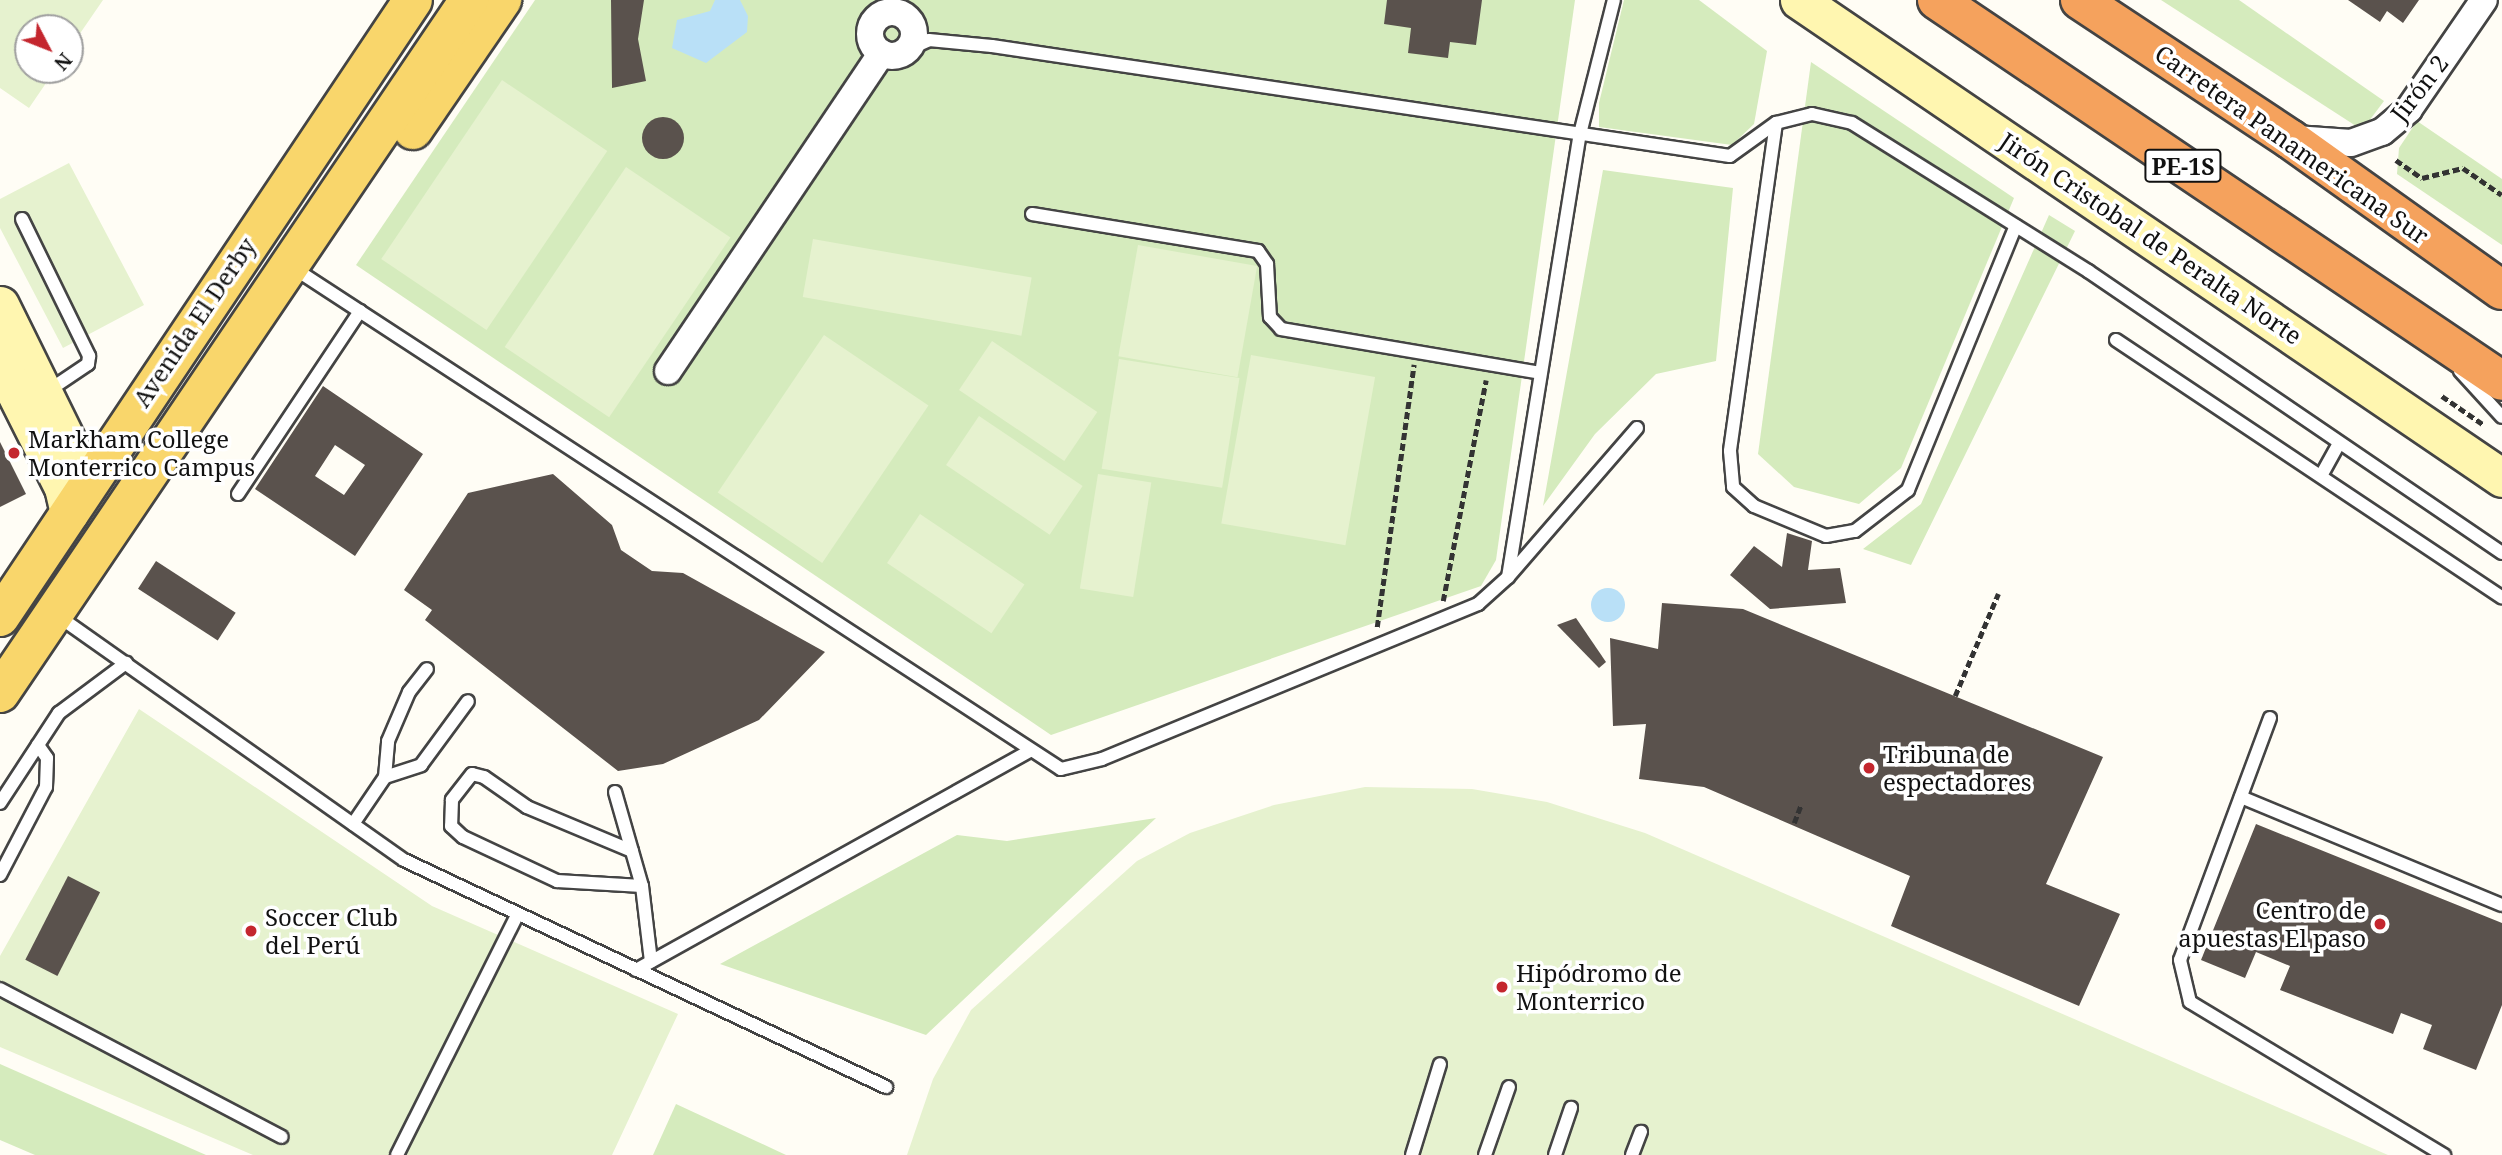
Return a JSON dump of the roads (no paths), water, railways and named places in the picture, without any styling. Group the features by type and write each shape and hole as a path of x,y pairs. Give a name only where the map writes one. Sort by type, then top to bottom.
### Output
{"highway":[{"name":"PE-1S","path":"1937,0 2502,381"},
{"name":"Carretera Panamericana Sur","path":"2080,0 2290,139 2493,279"}],"main road":[{"path":"368,64 413,0"},
{"path":"368,64 431,0"},
{"path":"288,265 469,0"},
{"path":"288,265 388,167 502,0"},
{"name":"Avenida El Derby","path":"0,617 368,64"},
{"name":"Avenida El Derby","path":"0,692 288,265"}],"street":[{"name":"Jirón Cristobal de Peralta Norte","path":"1799,0 2502,478"},
{"name":"Jirón 2","path":"2290,139 2351,143 2382,132 2409,109 2484,0"},
{"path":"668,371 895,51 914,32 909,8 883,14 873,24 873,43 895,51"},
{"path":"0,305 45,393 78,497"},
{"path":"0,362 63,488 78,497"}],"lane":[{"path":"1508,577 1580,134 1614,0"},
{"path":"895,51 929,40 992,46 1730,156 1776,123 1812,114 1852,123 2016,226 2502,553"},
{"path":"1776,123 1730,451 1733,487 1754,506 1826,536 1855,530 1908,490 2016,226"},
{"path":"1032,214 1258,251 1267,264 1270,317 1281,329 1415,354 1540,373"},
{"path":"22,219 89,356 88,363 45,393"},
{"path":"288,265 1061,769 1102,759 1439,624 1478,604 1508,577 1637,428"},
{"path":"237,494 360,312"},
{"path":"2429,332 2502,417"},
{"path":"2116,340 2322,474 2502,597"},
{"path":"2322,474 2339,443"},
{"path":"55,614 404,860 886,1087"},
{"path":"0,803 59,713 126,663"},
{"path":"353,824 385,777 388,741 409,692 427,669"},
{"path":"385,777 421,765 468,701"},
{"path":"2270,718 2180,960 2190,1002 2444,1155"},
{"path":"0,875 46,787 47,758 38,746"},
{"path":"636,970 1031,750"},
{"path":"632,851 527,807 484,778 472,774 452,800 451,826 463,837 557,881 642,886"},
{"path":"615,792 642,886 651,961"},
{"path":"2241,797 2502,905"},
{"path":"397,1155 517,915"},
{"path":"0,989 282,1137"},
{"path":"1412,1155 1440,1064"},
{"path":"1485,1155 1509,1087"},
{"path":"1555,1155 1571,1108"},
{"path":"1632,1155 1641,1132"}],"water":[{"path":"715,0 740,0 748,16 747,32 706,63 672,48 677,20 710,11"},
{"path":"1608,588 1620,593 1625,605 1620,617 1608,622 1596,617 1591,605 1596,593"}],"place":[{"name":"Markham College Monterrico Campus","path":"14,453"},
{"name":"Tribuna de espectadores","path":"1869,768"},
{"name":"Centro de apuestas El paso","path":"2380,924"},
{"name":"Soccer Club del Perú","path":"251,931"},
{"name":"Hipódromo de Monterrico","path":"1502,987"}]}
